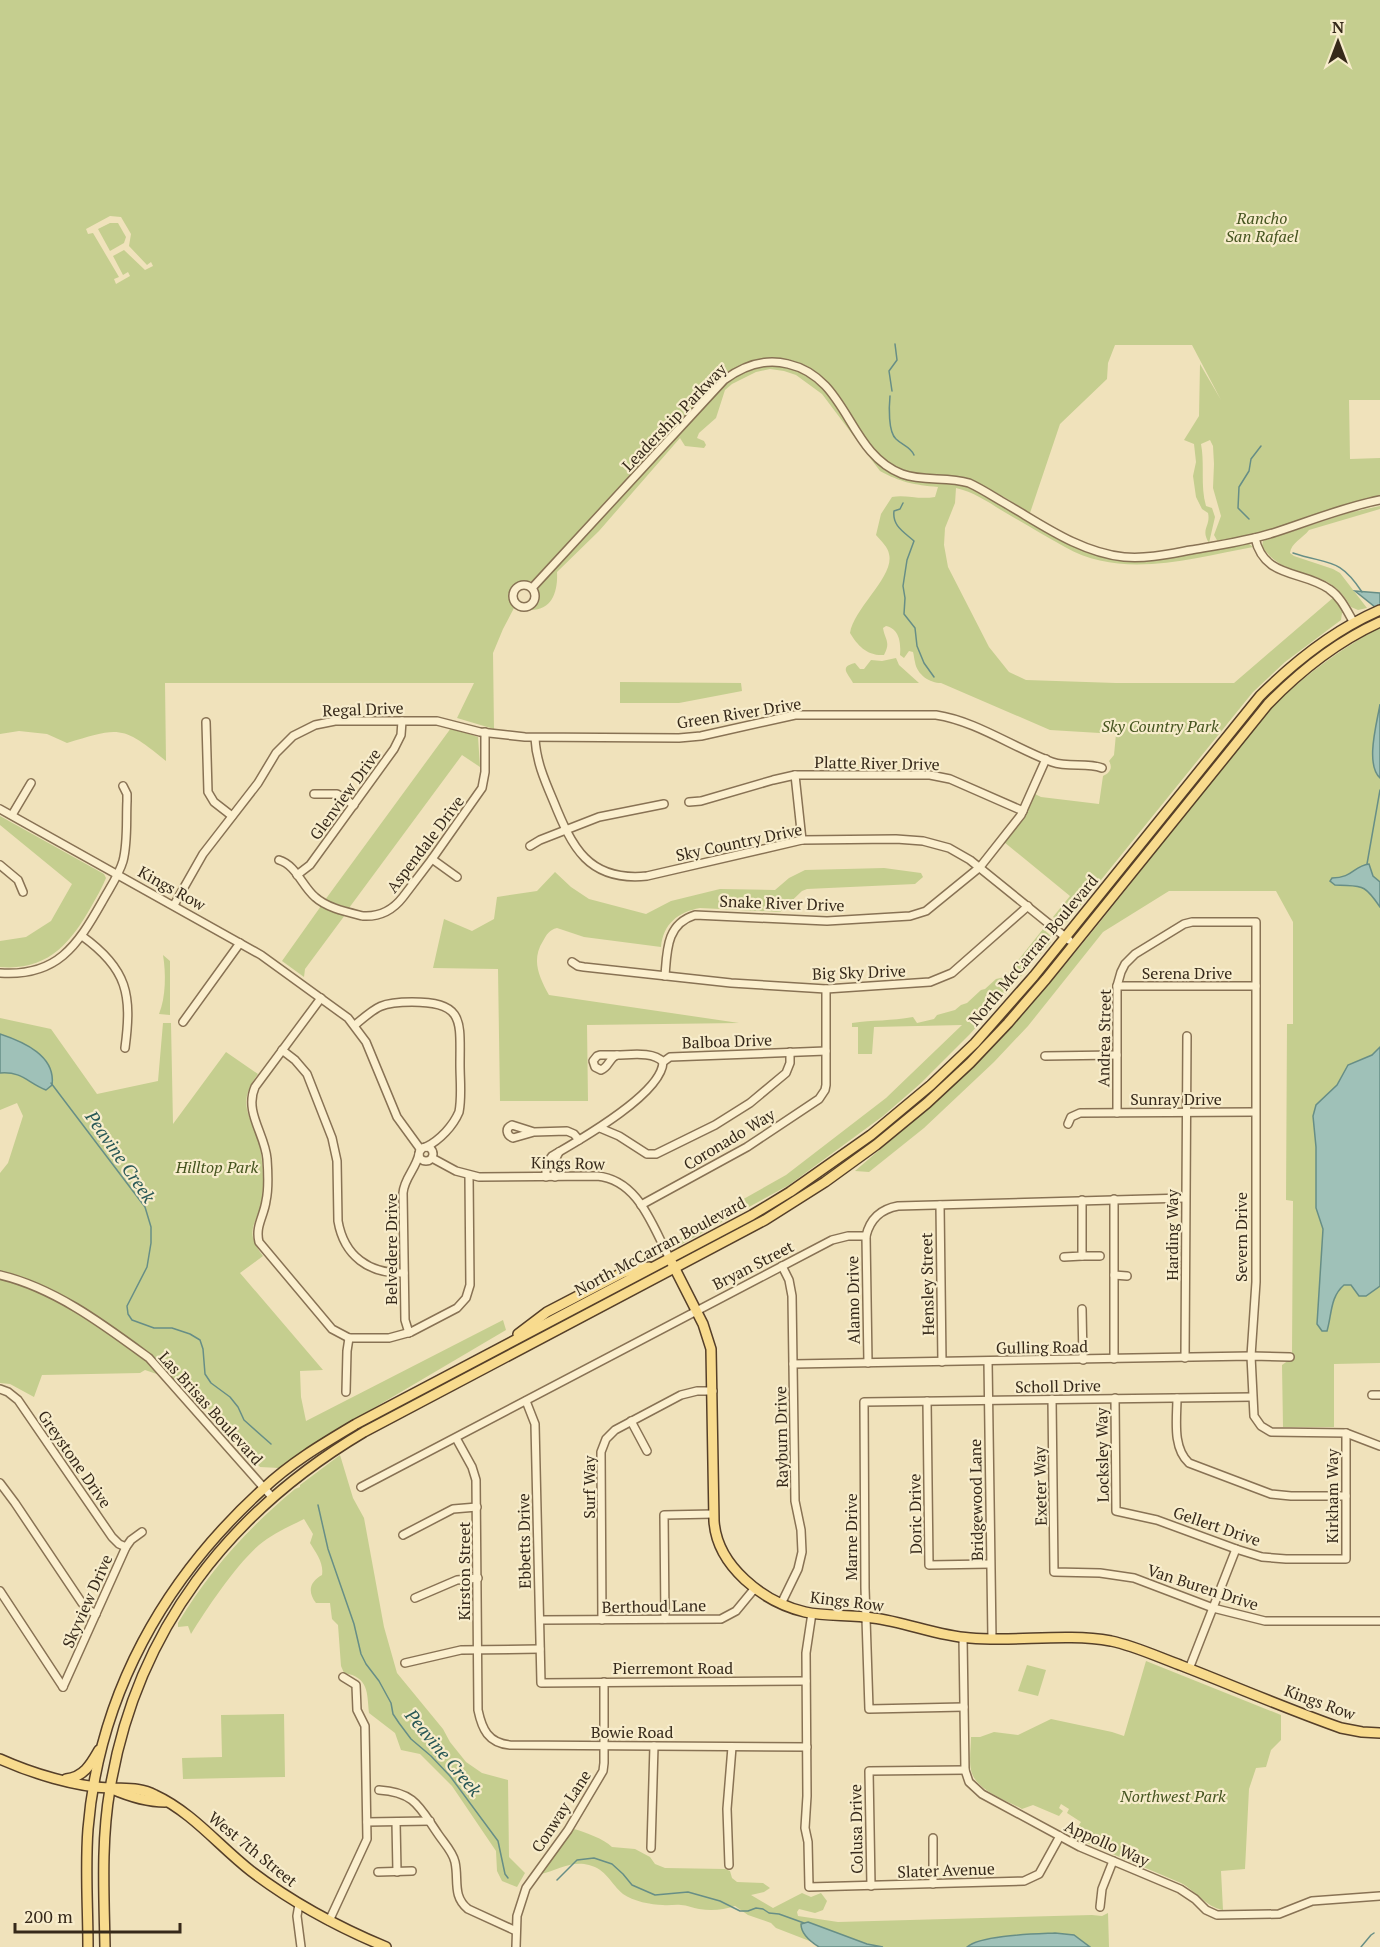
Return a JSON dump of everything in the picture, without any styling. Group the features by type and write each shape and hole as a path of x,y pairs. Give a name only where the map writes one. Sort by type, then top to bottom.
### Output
{"main road":[{"name":"North McCarran Boulevard","path":"264,1488 317,1448 350,1428 495,1352 547,1312 627,1270 654,1267 790,1192 846,1154 893,1117 945,1072 993,1023 1260,696 1305,656 1333,635 1376,611"},
{"path":"1359,632 1362,623 1376,611"},
{"name":"North McCarran Boulevard","path":"105,1947 104,1848 110,1788 128,1714 168,1623 235,1533 272,1497 311,1465 364,1432 759,1223 860,1158 901,1126 982,1051 1027,1001 1268,704 1303,671 1344,641 1380,622"},
{"path":"1344,641 1354,628 1354,623"},
{"path":"893,1117 901,1126"},
{"name":"Kings Row","path":"670,1258 710,1340 715,1527 722,1548 736,1569 755,1588 781,1604 812,1613 866,1617 963,1638 1083,1638 1112,1641 1341,1728 1380,1733"},
{"path":"88,1947 87,1849 94,1786 102,1746 123,1682 135,1655 174,1588 206,1549 264,1488"},
{"path":"58,1779 70,1779 84,1773 102,1746"},
{"name":"West 7th Street","path":"0,1759 58,1779 94,1786 144,1791 156,1795 184,1813 252,1871 299,1904 386,1947"}],"street":[{"name":"Leadership Parkway","path":"532,588 724,380 746,367 770,362 791,364 818,378 832,392 870,451 899,473 917,478 951,479 971,484 1064,538 1087,548 1124,557 1147,557 1256,538 1380,500"},
{"path":"1256,538 1263,556 1273,566 1333,591 1354,623"},
{"name":"Green River Drive","path":"535,738 689,738 795,715 929,715 955,720 1064,765 1091,765 1102,768"},
{"name":"Glenview Drive","path":"297,875 310,865 394,749 400,735 402,721"},
{"name":"Regal Drive","path":"174,905 203,854 258,783 276,753 305,728 324,722 437,721 485,732 535,738"},
{"path":"206,722 208,792 214,802 232,816"},
{"name":"Aspendale Drive","path":"279,860 288,864 310,892 322,902 356,914 370,916 386,912 399,903 482,788 485,732"},
{"name":"Sky Country Drive","path":"535,738 541,771 565,830 576,849 592,864 609,872 628,877 647,876 802,840 924,841 949,848 980,867 1074,943"},
{"name":"Snake River Drive","path":"665,976 670,937 677,925 688,917 702,914 827,921 910,916 926,911 980,867 1023,811 1046,759"},
{"path":"795,775 802,840"},
{"name":"Platte River Drive","path":"689,802 701,801 795,775 930,775 940,776 1023,811"},
{"path":"12,815 30,783"},
{"path":"0,973 20,973 50,964 69,951 82,936 123,859 127,795 123,786"},
{"path":"314,795 337,794 354,805"},
{"path":"530,846 598,817 664,804"},
{"name":"Kings Row","path":"0,809 240,943 280,968 354,1025 366,1042 397,1117 422,1150 423,1160 431,1158 446,1167 469,1175 489,1177 597,1176 612,1179 628,1188 641,1205 670,1258"},
{"path":"432,859 457,877"},
{"path":"0,865 18,880 23,892"},
{"name":"Big Sky Drive","path":"572,962 584,967 665,976 826,989 938,980 952,973 1028,906"},
{"name":"Andrea Street","path":"1117,1113 1117,986 1121,972 1129,959 1176,927 1192,922 1256,922"},
{"name":"Severn Drive","path":"1256,922 1254,1112 1256,1282 1251,1356 1254,1416 1261,1426 1271,1432 1346,1433 1380,1446"},
{"path":"82,936 104,953 122,981 129,1015 125,1048"},
{"path":"183,1022 240,943"},
{"name":"Serena Drive","path":"1117,986 1256,986"},
{"path":"826,989 826,1051"},
{"path":"321,998 255,1087 251,1100 264,1142 267,1162 267,1196 259,1222 258,1236 263,1248 332,1329 349,1338 389,1338 409,1333 457,1308 466,1298 470,1285 469,1175"},
{"path":"354,1025 375,1008 395,1002 434,1002 446,1006 454,1015 460,1032 460,1108 455,1121 439,1140 431,1158 415,1167"},
{"name":"Harding Way","path":"1185,1358 1187,1036"},
{"path":"282,1050 307,1074 332,1138 337,1161 338,1221 346,1246 358,1260 374,1269 389,1273 404,1273"},
{"name":"Balboa Drive","path":"559,1152 614,1118 652,1084 663,1062 673,1056 826,1051"},
{"name":"Coronado Way","path":"641,1205 747,1147 819,1098 825,1090 826,1051"},
{"path":"600,1128 619,1136 648,1154 656,1154 715,1125 758,1097 786,1073 790,1063 790,1052"},
{"path":"616,1055 653,1056 663,1062"},
{"path":"1045,1056 1117,1055"},
{"name":"Sunray Drive","path":"1068,1124 1071,1117 1080,1113 1254,1112"},
{"path":"534,1132 571,1132 579,1140"},
{"path":"422,1150 439,1140"},
{"name":"Kings Row","path":"422,1150 431,1149 431,1158"},
{"name":"Belvedere Drive","path":"409,1333 405,1320 403,1188 422,1150"},
{"path":"555,1177 555,1160 559,1152"},
{"path":"546,1177 546,1164 559,1152"},
{"path":"866,1236 870,1224 884,1210 898,1206 1185,1198"},
{"path":"1114,1199 1114,1359"},
{"path":"1082,1200 1082,1256"},
{"name":"Hensley Street","path":"940,1205 942,1362"},
{"name":"Bryan Street","path":"361,1487 832,1240 848,1236 866,1236"},
{"name":"Alamo Drive","path":"866,1236 868,1363"},
{"path":"1064,1257 1100,1256"},
{"name":"Rayburn Drive","path":"781,1604 798,1569 802,1552 801,1530 795,1501 792,1296 789,1280 782,1266"},
{"name":"Las Brisas Boulevard","path":"0,1275 28,1283 57,1297 126,1340 149,1358 272,1497"},
{"path":"1114,1275 1127,1275"},
{"path":"1082,1310 1083,1360"},
{"path":"346,1392 349,1338"},
{"name":"Gulling Road","path":"793,1364 1290,1357"},
{"name":"Bridgewood Lane","path":"988,1361 992,1639"},
{"name":"Greystone Drive","path":"0,1389 18,1400 112,1537 126,1547"},
{"name":"Surf Way","path":"602,1620 601,1452 606,1440 610,1434 631,1421 681,1395 713,1390"},
{"path":"1372,1395 1380,1395"},
{"name":"Scholl Drive","path":"864,1402 1252,1397"},
{"name":"Locksley Way","path":"1114,1398 1116,1511"},
{"path":"1177,1398 1178,1445 1182,1456 1189,1463 1271,1494 1346,1496"},
{"name":"Exeter Way","path":"1052,1399 1054,1572"},
{"name":"Ebbetts Drive","path":"526,1401 535,1424 541,1683"},
{"name":"Doric Drive","path":"927,1401 929,1565 990,1564"},
{"name":"Marne Drive","path":"864,1402 869,1709 964,1707"},
{"path":"631,1421 647,1451"},
{"name":"Kirkham Way","path":"1346,1433 1346,1559"},
{"name":"Kirston Street","path":"456,1438 474,1473 477,1507 478,1710"},
{"path":"0,1483 82,1603 96,1614"},
{"path":"404,1535 453,1509 477,1507"},
{"name":"Gellert Drive","path":"1116,1511 1157,1520 1262,1557 1346,1559"},
{"path":"665,1619 664,1515 714,1514"},
{"name":"Skyview Drive","path":"0,1591 63,1687 126,1547 130,1540 142,1532"},
{"path":"1190,1669 1236,1549"},
{"name":"Van Buren Drive","path":"1054,1572 1100,1573 1134,1578 1213,1608 1265,1621 1380,1621"},
{"path":"415,1598 457,1580 478,1578"},
{"name":"Berthoud Lane","path":"540,1620 727,1617 736,1611 755,1588"},
{"path":"807,1747 806,1653 812,1613"},
{"path":"963,1638 965,1770"},
{"path":"405,1663 461,1650 540,1649"},
{"path":"329,1920 367,1839 365,1725 357,1710 356,1685 343,1677"},
{"name":"Pierremont Road","path":"541,1683 806,1681"},
{"name":"Conway Lane","path":"516,1947 519,1905 526,1888 568,1830 600,1778 604,1763 604,1682"},
{"name":"Bowie Road","path":"478,1710 481,1725 486,1734 503,1745 807,1747"},
{"path":"651,1848 654,1746"},
{"path":"729,1865 727,1809 732,1747"},
{"name":"Slater Avenue","path":"807,1747 805,1809 809,1887 1029,1880 1042,1869 1060,1836"},
{"name":"Colusa Drive","path":"871,1886 869,1771 965,1770"},
{"name":"Appollo Way","path":"965,1770 969,1782 978,1792 1060,1836 1180,1889 1217,1916 1279,1914 1312,1901 1380,1896"},
{"path":"379,1790 400,1792 423,1809 455,1859 457,1894 463,1905 516,1931"},
{"path":"367,1822 430,1821"},
{"path":"396,1822 398,1872"},
{"path":"933,1838 933,1884"},
{"path":"1100,1906 1102,1889 1113,1861"},
{"path":"378,1872 412,1871"},
{"path":"299,1904 297,1917 301,1947"}],"green space":[{"name":"Rancho San Rafael","path":"0,0 1380,0 1380,400 1349,400 1350,459 1380,458 1380,497 1268,531 1218,542 1214,535 1221,516 1213,488 1213,446 1210,440 1201,444 1204,498 1206,506 1212,508 1215,517 1209,543 1205,534 1208,513 1202,509 1196,497 1193,476 1196,462 1194,444 1184,440 1199,416 1200,364 1221,400 1192,345 1115,345 1108,363 1107,379 1060,424 1030,513 979,484 952,476 911,472 894,466 878,454 833,389 820,375 803,364 782,359 760,360 746,363 726,373 532,581 520,582 512,587 510,596 514,608 493,653 494,729 457,718 474,683 165,683 166,761 139,741 120,732 99,734 67,743 47,734 19,731 0,734","holes":["110,216 121,217 131,234 129,246 147,265 151,262 153,266 145,270 124,250 113,256 123,275 128,272 130,276 116,284 114,279 119,277 93,233 88,234 86,229"]},
{"path":"110,223 118,223 126,237 124,243 110,251 98,229"},
{"name":"Sky Country Park","path":"772,366 794,370 811,378 824,389 864,449 877,463 889,471 912,480 972,488 1062,541 1085,551 1108,557 1154,559 1248,543 1253,547 1158,564 1110,562 1087,557 1065,547 980,497 956,488 955,503 945,528 944,545 948,567 989,647 1009,672 1026,680 1234,683 1334,597 1344,612 1341,620 1285,662 1253,692 1067,922 1060,922 1053,917 1070,896 1004,842 1024,816 1035,794 1041,797 1099,804 1103,776 1110,770 1109,761 1114,755 1116,734 1050,730 941,683 928,680 918,671 913,652 909,651 904,658 900,655 900,642 897,634 886,626 883,628 887,644 884,655 868,652 856,642 850,633 853,623 886,572 889,563 887,549 876,535 881,514 892,497 935,497 938,487 908,482 880,471 822,394 796,375 770,369 756,372 725,390 716,418 699,433 697,438 704,441 706,445 704,448 685,446 680,438 599,531 557,572 555,592 549,603 544,607 531,610 539,602 540,583 723,386 746,372"},
{"path":"1380,506 1380,509 1309,530 1295,543 1290,553 1340,573 1367,608 1358,610 1351,607 1341,593 1330,584 1283,565 1272,558 1262,546 1263,541 1348,513"},
{"path":"1380,627 1380,1363 1334,1364 1334,1427 1283,1427 1282,1365 1289,1360 1292,1353 1293,1201 1286,1200 1287,1024 1293,1024 1293,922 1276,891 1169,891 1103,932 1028,1026 994,1062 924,1128 869,1172 855,1171 947,1091 1000,1040 1071,958 1276,703 1325,662"},
{"path":"896,658 899,665 919,683 853,683 846,671 847,667 855,663 860,669 864,669 871,660 882,661"},
{"path":"620,682 741,683 742,691 679,703 620,703"},
{"path":"451,728 478,737 480,767 462,755 349,908 325,900"},
{"path":"0,816 104,874 106,878 75,933 44,960 31,965 0,967 0,941 26,937 51,921 72,884 0,825"},
{"path":"884,868 921,873 923,877 915,884 807,889 780,912 700,908 692,910 673,920 665,932 661,947 584,937 557,928 550,931 537,955 542,982 549,995 739,1023 587,1025 588,1101 500,1101 498,969 433,968 444,919 472,931 494,919 497,897 537,891 555,872 589,899 646,914 671,901 720,889 775,890 789,878 805,870"},
{"path":"321,906 345,915 305,969 304,977 282,961"},
{"path":"1043,929 1051,936 1051,942 970,1034 921,1083 883,1116 789,1185 678,1246 672,1243 710,1223 708,1219 786,1175 886,1098 962,1025 874,1027 872,1054 858,1054 858,1027 852,1027 852,1023 913,1017 917,1023 955,1010 996,979 1005,977"},
{"path":"163,955 170,961 170,1015 159,1014 165,985"},
{"name":"Hilltop Park","path":"0,1018 51,1029 97,1094 158,1081 163,1023 171,1023 173,1124 226,1052 258,1074 251,1085 246,1103 262,1160 262,1199 252,1233 263,1256 240,1273 323,1370 300,1371 301,1397 306,1421 503,1320 506,1330 311,1445 279,1468 260,1467 186,1384 145,1370 140,1373 42,1375 34,1397 10,1384 0,1383 0,1173 8,1163 23,1116 17,1103 0,1110"},
{"path":"340,1455 353,1498 364,1518 384,1627 397,1673 443,1729 466,1762 482,1773 508,1780 509,1857 525,1873 517,1887 502,1881 497,1871 496,1851 452,1786 420,1754 401,1750 395,1733 369,1713 367,1693 362,1682 344,1673 341,1666 338,1625 332,1619 330,1603 316,1603 311,1595 312,1584 322,1575 322,1566 310,1543 313,1534 304,1519 270,1537 250,1554 222,1587 191,1634 188,1626 178,1627 178,1623 190,1604 230,1551 295,1489"},
{"name":"Northwest Park","path":"1146,1661 1281,1715 1281,1740 1271,1750 1266,1767 1256,1768 1249,1789 1245,1869 1221,1871 1223,1910 1211,1906 1181,1883 1075,1838 1073,1835 1081,1822 1067,1813 1069,1809 1061,1804 1059,1808 1063,1811 1059,1816 1033,1805 1022,1809 985,1789 978,1783 971,1770 971,1737 980,1737 994,1732 1018,1735 1051,1719 1124,1736"},
{"path":"1027,1665 1046,1670 1038,1696 1018,1691"},
{"path":"284,1714 285,1777 183,1779 182,1758 222,1757 221,1715"},
{"path":"574,1829 589,1834 612,1847 635,1849 650,1857 655,1864 665,1868 725,1869 730,1871 732,1878 737,1882 763,1883 770,1888 751,1895 773,1908 802,1893 811,1897 821,1893 827,1901 823,1910 815,1913 799,1909 798,1916 838,1922 1102,1916 1108,1913 1109,1947 825,1947 776,1928 771,1923 748,1915 735,1906 708,1910 683,1905 637,1901 623,1894 604,1873 589,1865 571,1865 541,1874"}],"water":[{"path":"1355,591 1380,593 1380,611"},
{"path":"1380,704 1380,778 1373,763 1373,753"},
{"path":"1369,864 1373,876 1380,882 1380,907 1370,893 1361,887 1335,885 1330,881 1332,878 1344,876"},
{"path":"0,1034 19,1041 44,1058 52,1075 52,1085 46,1090 14,1074 0,1073"},
{"path":"1380,1047 1380,1286 1366,1296 1359,1296 1351,1285 1344,1285 1334,1300 1327,1331 1322,1331 1317,1324 1323,1229 1316,1208 1316,1147 1313,1116 1316,1105 1337,1085 1348,1065 1372,1055"},
{"path":"808,1922 867,1944 883,1947 819,1947 803,1931 801,1924"},
{"path":"1055,1933 1074,1935 1090,1947 967,1947 996,1938"}],"waterway":[{"path":"892,391 889,371 897,360 895,344"},
{"path":"890,396 893,436 914,455"},
{"path":"1249,519 1238,508 1239,487 1249,471 1251,459 1261,446"},
{"path":"903,503 900,509 894,511 895,521 914,541 907,560 903,586 904,614 915,628 917,646 924,663 934,677"},
{"path":"1293,553 1340,567 1362,592"},
{"path":"1367,864 1380,790"},
{"name":"Peavine Creek","path":"51,1083 145,1207 151,1227 151,1243 147,1267 127,1306 128,1314 132,1320 154,1328 172,1328 200,1340 205,1374 211,1383 230,1397 244,1420 271,1444"},
{"name":"Peavine Creek","path":"318,1505 328,1549 366,1664 379,1681 399,1723 411,1739 450,1776 498,1841 505,1874 508,1878"},
{"name":"Peavine Creek","path":"557,1880 577,1860 594,1858 612,1864 632,1885 655,1895 688,1892 720,1901 740,1911 763,1909 769,1913 804,1923"},
{"path":"1361,1947 1374,1933"}]}
